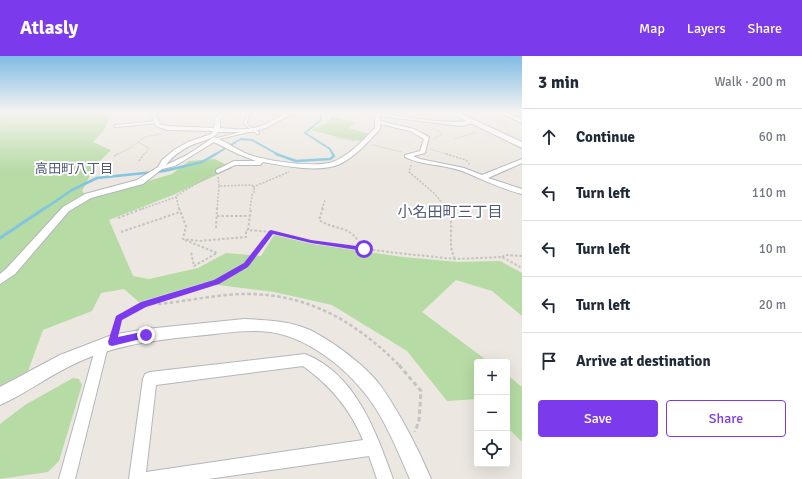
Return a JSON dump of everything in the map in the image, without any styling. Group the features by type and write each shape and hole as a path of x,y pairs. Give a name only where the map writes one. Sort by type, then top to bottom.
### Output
{"main road":[{"path":"490,132 522,145"}],"street":[{"path":"156,171 173,165 214,138 217,132"},
{"path":"0,280 11,271 66,209 88,196 140,182 156,171 175,151 191,142 214,138 228,147 254,158 274,162 305,165 334,164 348,156 374,132"},
{"path":"408,156 423,152 425,148 427,138 415,132"},
{"path":"408,156 415,159 464,170 481,178 522,192"},
{"path":"481,178 522,161"},
{"path":"218,171 234,163 274,162"},
{"path":"0,396 66,360 107,344 146,335 244,325 271,326 305,335 342,359 373,390 392,422 421,479"},
{"path":"67,479 107,344"},
{"path":"137,479 150,379 305,360 335,382 352,402 362,420 385,479"},
{"path":"150,479 373,448"}],"lane":[{"path":"214,138 249,132"}],"path":[{"path":"114,156 145,137 178,132"},
{"path":"426,140 435,139 442,134 438,132"},
{"path":"455,139 467,132"},
{"path":"337,138 364,142 400,152 408,156"},
{"path":"138,142 149,148 139,161"},
{"path":"425,148 466,160 470,164 464,170"},
{"path":"415,159 408,169 409,172 436,194 451,217 450,242 451,253 454,258"},
{"path":"118,218 176,197 182,191 218,171 219,186 216,228"},
{"path":"184,239 199,241 246,237 252,195 255,190 252,185 219,186"},
{"path":"176,197 186,226 183,239 189,244 211,248 217,253 194,266 191,252"},
{"path":"325,200 319,220 325,224 342,228 351,233 364,249"},
{"path":"121,232 180,212"},
{"path":"216,216 249,216"},
{"path":"248,230 271,232 311,242 454,258 502,257 504,255 522,256"},
{"path":"107,344 119,318 144,304 216,282 246,265 271,232"},
{"path":"502,257 522,268"}],"green space":[{"path":"0,132 102,132 93,142 111,150 95,166 82,191 89,199 172,174 189,161 215,159 232,168 173,195 109,220 133,276 149,279 198,268 226,253 261,256 274,235 312,244 403,257 458,262 500,261 522,273 522,316 492,291 456,280 422,312 485,359 474,359 474,399 447,401 407,351 332,305 274,292 203,283 139,302 124,289 101,293 92,311 43,330 28,371 0,386"},
{"path":"317,132 362,132 370,134 362,141"},
{"path":"510,377 522,387 522,442 510,430"},
{"path":"73,378 79,379 82,385 59,461 48,472 0,479 0,424 25,405"}],"waterway":[{"path":"307,132 305,133 330,149 333,155"},
{"path":"214,155 241,139 252,140 279,155"},
{"path":"44,209 72,190 97,178 164,171 202,162 216,154"},
{"path":"276,154 296,161 330,159 334,156 333,154"},
{"path":"0,238 45,208"}],"district":[{"name":"高田町八丁目","path":"74,169"},
{"name":"小名田町三丁目","path":"450,212"}],"route":[{"path":"146,335 112,342 119,318 144,304 216,282 246,265 271,232 311,242 364,249"}]}
